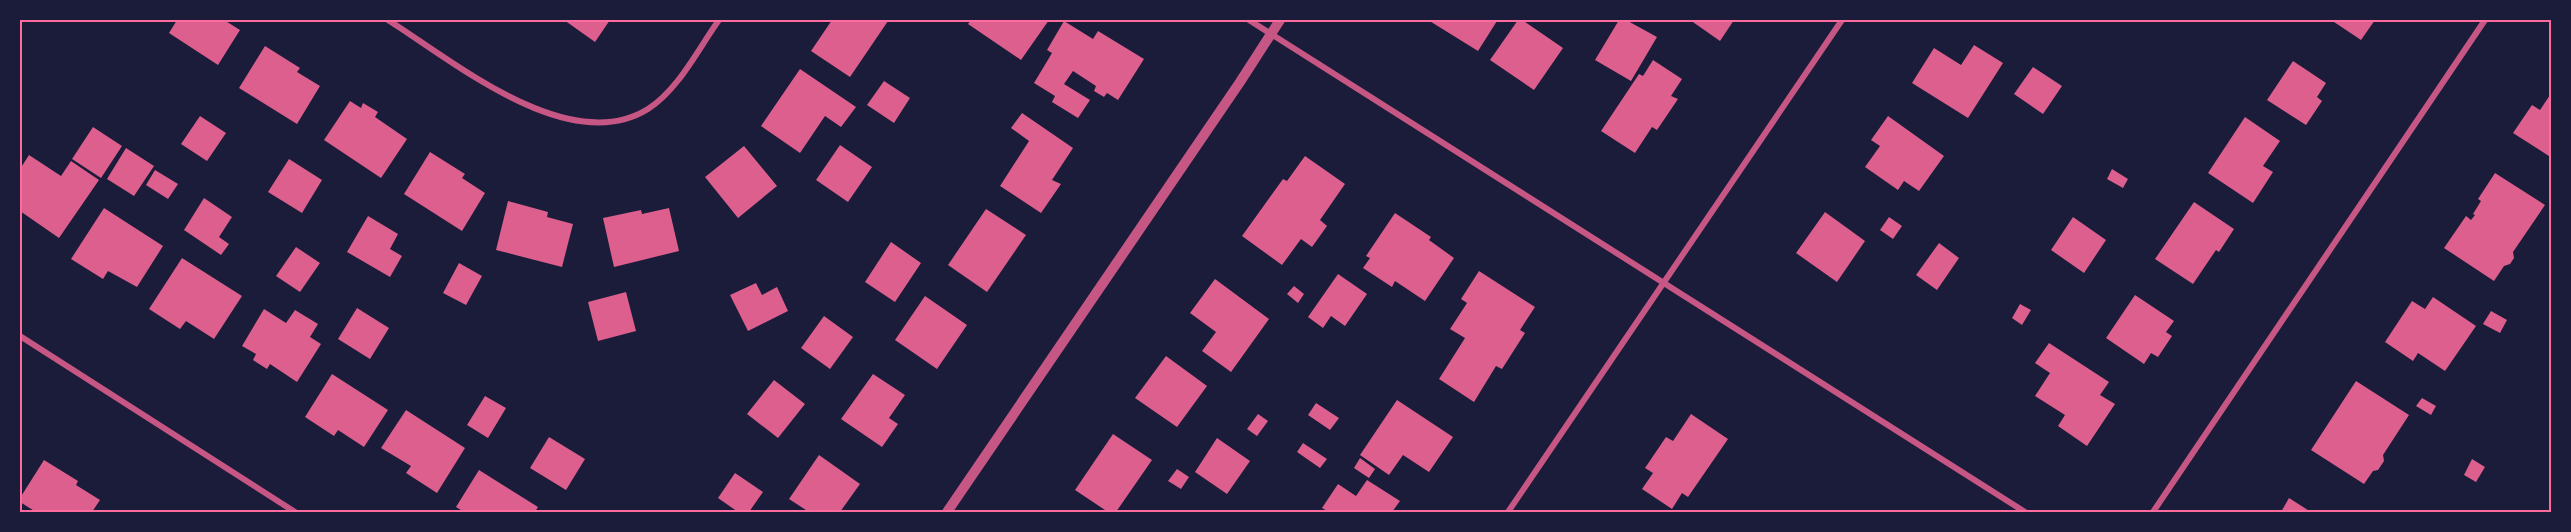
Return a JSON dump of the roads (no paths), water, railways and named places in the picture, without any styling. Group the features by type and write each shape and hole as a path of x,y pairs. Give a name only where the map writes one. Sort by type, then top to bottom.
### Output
{"street":[{"path":"388,20 511,98 538,111 567,120 608,122 629,118 648,108 672,89 719,20"},
{"path":"1249,20 2025,513"},
{"path":"947,513 1280,20"},
{"path":"1508,513 1842,20"},
{"path":"2153,513 2485,20"},
{"path":"20,336 296,513"}]}
